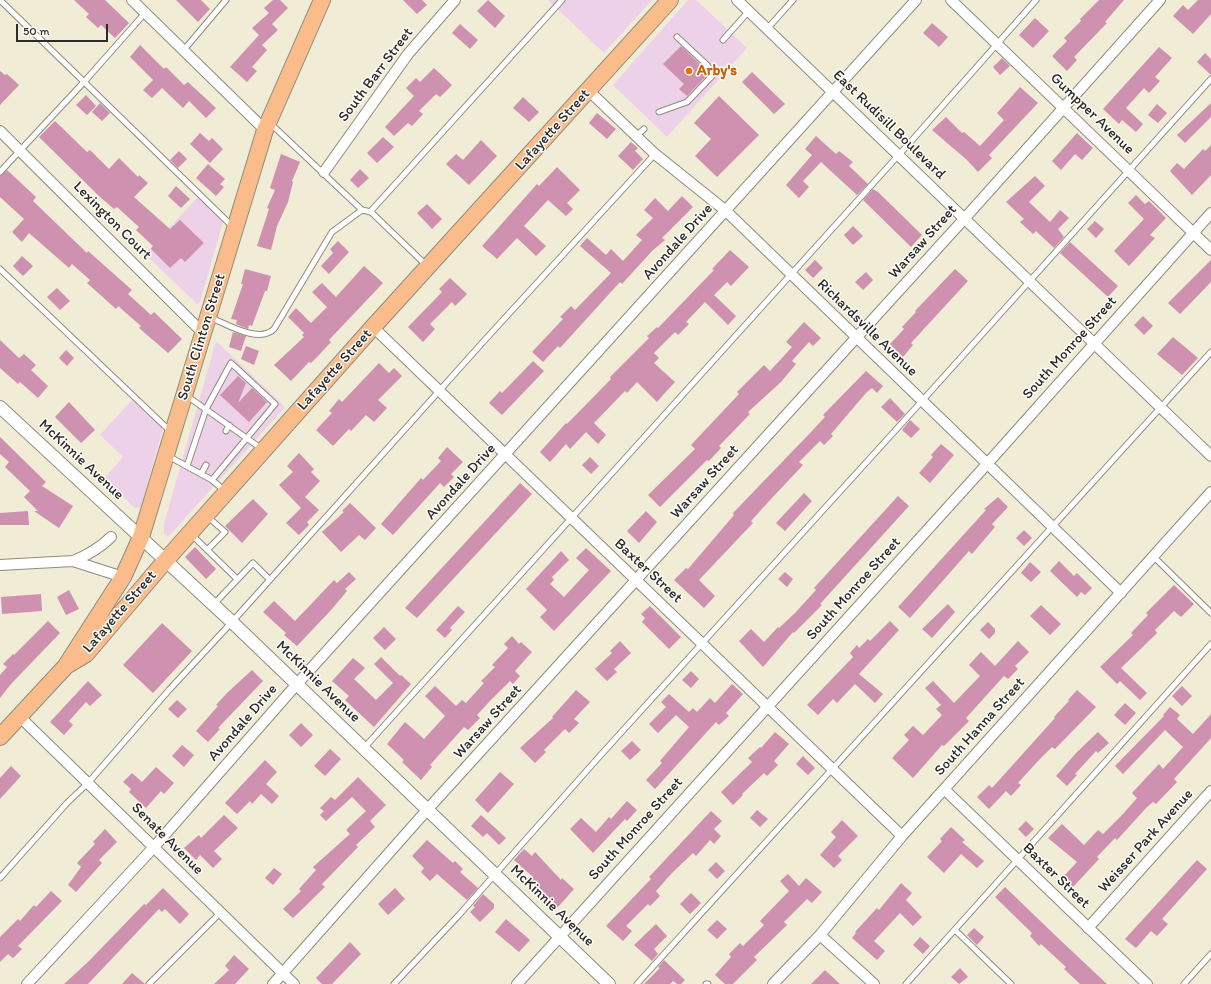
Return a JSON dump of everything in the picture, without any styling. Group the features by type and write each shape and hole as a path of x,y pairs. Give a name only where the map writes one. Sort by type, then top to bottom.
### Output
{"highway":[{"name":"South Clinton Street","path":"66,666 77,646 108,603 123,577 141,537 267,126 322,0"},
{"name":"Lafayette Street","path":"0,737 66,666 86,654 206,514 373,327 670,0"}],"street":[{"path":"132,0 183,50 267,126"},
{"name":"South Barr Street","path":"324,172 408,54 455,0"},
{"name":"East Rudisill Boulevard","path":"737,0 1211,456"},
{"name":"Avondale Drive","path":"27,984 154,847 297,684 506,455 916,0"},
{"name":"Gumpper Avenue","path":"952,0 1211,250"},
{"name":"Warsaw Street","path":"273,984 428,810 965,218 1160,0"},
{"name":"Richardsville Avenue","path":"588,90 655,154 726,211 790,275 1121,593"},
{"name":"Lexington Court","path":"0,131 203,333"},
{"name":"South Monroe Street","path":"517,984 987,464 1211,213"},
{"name":"Baxter Street","path":"373,327 570,518 702,643 767,708 902,836"},
{"name":"McKinnie Avenue","path":"0,407 232,622 610,984"},
{"name":"South Hanna Street","path":"773,984 820,935 902,836 945,790 1211,492"},
{"path":"0,565 73,561 100,548 111,537"},
{"path":"73,561 123,577"},
{"name":"Senate Avenue","path":"19,716 294,984"},
{"name":"Baxter Street","path":"945,790 1147,984"},
{"name":"Weisser Park Avenue","path":"1088,928 1211,791"},
{"path":"820,935 874,984"}],"lane":[{"path":"0,0 235,228"},
{"path":"183,50 226,0"},
{"path":"370,212 562,0"},
{"path":"767,29 793,0"},
{"path":"363,748 998,45 1036,0"},
{"path":"723,40 749,11"},
{"path":"0,172 84,82 145,13"},
{"path":"659,112 687,102 712,76 711,70 707,65 677,37"},
{"path":"394,984 495,874 1211,79"},
{"path":"267,126 324,172 362,210 370,212 428,267"},
{"path":"636,136 644,129"},
{"path":"0,878 67,803 88,783 169,690 655,154"},
{"path":"209,316 253,334 266,335 270,333 274,329 332,232 362,210"},
{"path":"0,269 172,433"},
{"path":"637,984 1211,352"},
{"path":"187,466 206,409 231,363 275,404 212,480"},
{"path":"184,394 264,450"},
{"path":"226,431 229,425"},
{"path":"166,455 212,480 226,492"},
{"path":"201,474 206,465"},
{"path":"206,514 225,532 207,550"},
{"path":"190,533 238,579"},
{"path":"1153,556 1211,613"},
{"path":"213,605 253,563 270,579"},
{"path":"906,984 1211,644"},
{"path":"149,984 220,913"},
{"path":"955,930 1011,984"},
{"path":"1184,984 1211,954"}],"shaded area":[{"path":"548,0 652,0 604,53"},
{"path":"688,0 696,0 747,48 667,137 613,85"},
{"path":"198,197 223,222 200,302 197,304 145,254"},
{"path":"216,341 285,407 168,537 164,534 164,524"},
{"path":"132,400 163,428 141,507 135,508 104,479 123,457 100,435"}],"building":[{"path":"74,0 105,0 129,23 115,38 101,25 98,28 86,17 89,14"},
{"path":"176,0 201,0 210,9 198,22"},
{"path":"273,0 280,0 288,8 272,24 278,30 262,45 267,50 252,67 257,71 247,82 230,67 259,35 252,28 269,13 264,8"},
{"path":"403,0 422,0 427,5 417,14"},
{"path":"488,0 505,16 495,28 477,11"},
{"path":"1099,0 1124,0 1105,22 1107,23 1074,57 1077,60 1067,71 1052,56 1067,41 1064,38"},
{"path":"1198,0 1211,0 1211,14 1193,34 1173,16 1183,5 1188,10"},
{"path":"1035,18 1049,31 1033,48 1019,35"},
{"path":"932,23 948,37 939,47 923,33"},
{"path":"460,24 478,40 470,49 452,33"},
{"path":"140,45 164,69 166,67 184,85 188,82 216,108 206,118 189,101 183,108 162,88 152,98 143,90 153,80 130,57"},
{"name":"Arby's","path":"681,46 703,67 708,74 687,96 679,89 684,84 663,64"},
{"path":"1159,47 1172,58 1155,77 1160,81 1149,93 1144,88 1126,108 1143,124 1136,132 1122,120 1119,124 1103,109"},
{"path":"1205,53 1211,59 1211,75 1197,62"},
{"path":"1002,58 1010,66 1000,75 993,67"},
{"path":"434,68 452,85 440,97 436,94 419,111 423,114 412,126 408,123 394,136 385,127 414,96 406,88 416,78 420,82"},
{"path":"0,71 5,75 7,74 19,85 0,105"},
{"path":"752,72 785,104 774,114 742,82"},
{"path":"1020,87 1038,103 989,155 992,158 978,172 967,160 932,130 946,117 962,133 964,132 980,146 1004,120 997,113"},
{"path":"86,95 96,106 87,115 76,105"},
{"path":"719,96 759,135 717,177 695,156 711,139 694,123"},
{"path":"523,97 539,112 529,122 513,108"},
{"path":"100,103 110,113 102,121 92,112"},
{"path":"1211,103 1211,117 1185,143 1177,135"},
{"path":"1157,104 1167,113 1158,123 1148,115"},
{"path":"597,113 616,129 607,139 589,123"},
{"path":"55,121 87,152 90,150 109,169 119,158 138,177 139,175 148,183 134,197 170,229 180,220 204,243 185,262 181,258 170,268 151,249 153,246 136,230 139,227 117,207 114,209 99,196 39,137"},
{"path":"200,133 209,141 212,138 223,149 210,163 190,144"},
{"path":"1077,133 1093,148 1082,160 1075,154 1061,170 1052,161"},
{"path":"816,136 836,154 839,151 853,162 849,166 868,184 857,195 821,162 803,181 809,187 799,198 786,185 812,155 805,149"},
{"path":"383,137 394,147 377,163 367,153"},
{"path":"481,140 497,156 469,185 446,164 456,154 463,160"},
{"path":"631,142 638,148 635,151 643,159 633,170 618,156"},
{"path":"1211,145 1211,175 1192,195 1170,171 1177,163 1184,169 1203,149 1205,151"},
{"path":"179,151 187,159 178,168 170,160"},
{"path":"281,154 300,162 292,181 288,202 277,226 271,250 257,246 269,209 267,208 275,190 270,188"},
{"path":"208,164 225,179 220,184 224,187 216,196 196,178"},
{"path":"557,167 580,190 567,203 573,209 566,216 548,200 524,226 546,246 536,256 517,238 497,259 482,246 537,184 539,186"},
{"path":"360,169 369,178 358,188 350,180"},
{"path":"7,170 36,197 33,201 87,253 88,251 132,290 128,294 151,315 154,312 182,339 168,353 139,328 141,326 118,306 116,309 87,283 90,280 72,264 69,268 29,233 22,242 12,232 24,219 0,197 0,176"},
{"path":"1035,176 1045,186 1029,202 1050,222 1060,210 1069,218 1058,229 1064,237 1054,248 1036,231 1033,234 1020,222 1024,219 1006,202"},
{"path":"176,186 190,199 181,208 168,196"},
{"path":"873,189 878,192 922,235 911,247 863,200"},
{"path":"1136,195 1145,204 1149,201 1166,218 1150,235 1155,238 1129,266 1114,251 1144,219 1128,203"},
{"path":"682,196 693,207 662,238 665,240 652,251 622,284 620,282 560,348 558,346 543,362 532,352 563,319 560,317 571,306 575,310 611,273 580,246 587,238 606,255 611,249 623,261 642,240 636,235 653,218 644,210 655,198 668,211"},
{"path":"427,204 442,219 432,229 417,213"},
{"path":"1095,221 1104,229 1096,238 1087,229"},
{"path":"853,226 863,236 853,245 844,235"},
{"path":"338,241 349,252 329,274 321,266 333,253 330,249"},
{"path":"1070,242 1118,286 1108,297 1060,253"},
{"path":"730,250 749,267 731,286 727,282 714,295 736,316 728,325 705,302 686,322 689,324 678,335 675,332 654,353 659,358 654,363 675,382 657,402 637,382 627,393 625,391 594,423 606,435 598,444 586,432 570,449 566,444 550,462 540,452 566,423 567,424 611,379 610,377 649,338 647,336 657,327 658,328 714,270 712,269"},
{"path":"22,256 33,266 23,276 13,266"},
{"path":"815,260 823,268 813,278 805,270"},
{"path":"1211,260 1211,282 1180,314 1168,303"},
{"path":"364,266 383,283 329,340 331,342 318,356 311,363 309,362 291,381 274,365 304,337 302,335 304,333 288,317 296,308 311,323 327,307 312,292 322,283 336,297"},
{"path":"245,269 271,276 267,291 265,291 252,326 249,325 248,329 236,324 237,320 231,319 243,284 241,284"},
{"path":"955,269 968,281 911,343 913,345 903,357 890,344 904,329 902,327 916,312 915,311"},
{"path":"866,272 873,280 863,290 855,282"},
{"path":"450,278 467,294 455,306 452,302 430,324 435,329 423,342 408,327 442,292 439,289"},
{"path":"57,288 70,301 60,310 47,297"},
{"path":"1143,316 1153,326 1144,335 1134,325"},
{"path":"804,322 821,338 813,346 809,342 792,361 796,364 781,382 748,412 750,414 719,446 721,448 709,461 707,460 660,507 648,495 695,449 691,445 739,394 737,392 764,365 770,371 792,347 786,342"},
{"path":"233,332 246,336 241,351 229,347"},
{"path":"1173,337 1198,358 1182,375 1157,354"},
{"path":"0,340 19,358 24,354 36,365 31,370 48,386 38,398 20,382 18,384 0,368"},
{"path":"246,346 259,351 254,365 241,359"},
{"path":"66,350 74,358 67,366 59,358"},
{"path":"533,361 544,371 502,415 489,403 500,391 502,393"},
{"path":"379,363 389,373 394,368 402,376 378,400 387,408 374,422 366,415 351,431 349,429 333,446 316,430 332,413 329,411 339,399 342,402"},
{"path":"866,371 883,386 877,393 872,388 866,393 831,434 833,436 824,445 820,441 799,462 803,465 751,521 753,523 699,580 715,596 704,608 674,580 686,568 688,569 734,515 733,513 811,432 825,417 823,415"},
{"path":"238,376 246,383 238,403 252,388 267,402 249,422 220,395"},
{"path":"890,398 905,414 897,422 881,407"},
{"path":"69,402 95,430 81,443 55,417"},
{"path":"910,420 920,429 911,438 902,430"},
{"path":"0,437 46,482 42,486 73,506 59,528 34,511 38,511 24,497 30,491 5,467 9,462 0,454"},
{"path":"941,444 954,455 930,483 919,473 933,457 931,455"},
{"path":"447,447 463,462 451,474 454,477 444,487 440,483 393,535 381,524 421,478 423,480 441,461 438,458"},
{"path":"299,453 314,469 311,472 320,481 305,497 319,510 307,522 309,525 299,535 286,523 301,508 279,485 293,472 287,466"},
{"path":"590,457 599,466 591,474 582,465"},
{"path":"520,483 532,494 417,618 405,608"},
{"path":"804,493 812,501 785,531 776,523"},
{"path":"898,496 909,506 820,604 822,605 794,633 793,632 763,667 739,641 751,629 764,642 778,627 779,628 795,613 816,590 814,588"},
{"path":"998,497 1008,507 992,524 995,527 972,554 969,551 910,618 898,607 986,510 984,509"},
{"path":"253,499 268,514 242,543 225,526"},
{"path":"350,503 376,528 365,540 359,535 341,552 322,532 344,512 342,511"},
{"path":"28,511 29,525 0,525 0,513"},
{"path":"646,511 657,522 639,543 627,531"},
{"path":"1024,530 1032,538 1024,546 1016,538"},
{"path":"195,547 216,569 206,579 185,557"},
{"path":"586,548 611,571 554,631 540,617 547,610 526,589 561,551 569,560 552,577 554,580 550,584 564,597 589,570 576,558"},
{"path":"1059,561 1074,576 1077,573 1092,588 1085,595 1081,592 1077,597 1050,571"},
{"path":"1030,562 1041,572 1031,582 1021,573"},
{"path":"349,572 356,579 345,589 347,591 332,609 297,646 284,635 286,633 263,612 274,601 295,621 334,580 337,583"},
{"path":"785,572 793,579 787,587 778,579"},
{"path":"1174,585 1194,604 1181,617 1174,611 1155,630 1157,633 1121,668 1147,693 1140,700 1120,681 1117,684 1100,667 1133,635 1131,633 1148,615 1146,613"},
{"path":"69,590 79,609 66,615 57,597"},
{"path":"41,594 42,611 2,614 1,597"},
{"path":"948,604 955,612 932,638 922,629"},
{"path":"1041,605 1061,624 1050,635 1030,616"},
{"path":"458,606 465,612 450,628 452,630 445,638 436,630"},
{"path":"650,606 681,637 669,649 642,622 645,618 641,614"},
{"path":"48,621 60,633 11,684 0,698 0,675 7,667 3,664"},
{"path":"890,621 899,630 859,674 883,694 875,703 855,684 837,703 833,699 818,715 807,705 853,657 850,653 857,645 859,648 868,639 870,641"},
{"path":"988,622 995,629 995,633 989,639 980,630"},
{"path":"162,623 192,651 153,693 123,665"},
{"path":"384,627 396,639 385,650 373,638"},
{"path":"512,636 519,644 521,642 532,652 515,671 520,676 513,684 510,681 489,702 477,715 480,718 468,730 464,727 430,765 432,767 421,780 402,762 404,760 387,744 405,722 424,739 445,716 425,696 435,686 456,706 462,700 466,703 484,683 481,681 495,667 492,665 508,648 504,644"},
{"path":"620,641 631,653 614,669 617,672 607,681 595,669 612,653 610,651"},
{"path":"1018,641 1029,652 1015,666 1018,669 1008,679 1004,676 966,718 969,721 944,746 942,745 913,778 892,758 909,740 904,735 913,726 923,735 942,715 936,709 941,705 925,688 933,681 954,703 980,676 969,665 981,652 995,666"},
{"path":"381,657 400,676 401,675 411,684 374,727 345,700 349,696 332,681 353,658 365,668 354,679 376,700 393,683 374,664"},
{"path":"252,670 263,681 218,728 220,729 208,742 196,731 218,706 216,705 227,693"},
{"path":"691,671 699,679 691,688 682,680"},
{"path":"88,681 102,695 90,706 86,702 69,721 73,725 64,735 50,722"},
{"path":"732,684 743,694 726,713 729,716 719,725 716,722 655,789 646,780 662,763 660,761 689,727 676,715 658,733 649,724 666,707 661,702 669,694 689,712 693,708 697,712 710,698 715,703"},
{"path":"1182,686 1192,696 1182,706 1172,696"},
{"path":"576,690 590,702 574,719 579,723 569,733 565,729 544,750 546,752 535,763 520,748 553,718 552,717"},
{"path":"1077,690 1096,707 1055,749 1052,747 1037,762 1018,783 1021,785 1011,796 1006,791 989,809 977,797 989,785 992,788 1055,718 1054,717"},
{"path":"177,700 187,709 178,718 168,709"},
{"path":"1125,703 1136,713 1125,725 1114,715"},
{"path":"1170,707 1180,715 1177,719 1193,734 1211,714 1211,738 1174,779 1177,782 1156,804 1153,802 1147,807 1117,840 1115,838 1097,857 1099,859 1073,887 1062,878 1077,862 1048,838 1062,824 1084,845 1098,830 1103,834 1123,814 1137,798 1132,793 1159,764 1163,769 1183,747 1165,730 1123,774 1115,766 1164,716 1163,715"},
{"path":"301,723 313,735 301,747 289,735"},
{"path":"775,732 789,744 774,761 778,765 767,776 764,773 733,805 721,792 752,762 748,758 760,747 761,748"},
{"path":"1098,732 1109,743 1098,753 1096,751 1075,774 1077,775 1067,786 1056,776 1076,753"},
{"path":"632,741 641,750 630,760 621,751"},
{"path":"182,745 194,755 184,767 172,756"},
{"path":"330,749 341,759 325,776 314,766"},
{"path":"803,756 815,768 808,775 796,764"},
{"path":"265,760 277,772 266,784 279,796 272,804 261,794 252,804 250,801 237,814 225,803"},
{"path":"11,766 21,776 0,799 0,778"},
{"path":"156,767 174,783 164,794 161,791 146,808 129,792 131,789 123,782 132,773 142,782"},
{"path":"500,772 514,784 488,813 475,800"},
{"path":"358,777 386,805 370,821 375,827 356,845 358,847 322,884 325,887 293,918 283,909 301,891 299,889 316,870 313,867 350,834 346,830 366,811 352,797 326,821 320,815 324,811 320,808 331,797 335,800"},
{"path":"627,801 637,810 627,821 625,819 593,853 570,829 581,818 596,832 609,817 611,819"},
{"path":"757,810 768,819 760,827 750,818"},
{"path":"711,811 722,821 714,829 721,836 714,844 710,840 696,856 693,853 671,874 656,891 660,896 650,906 648,904 626,926 632,931 623,941 606,926 651,879 649,877"},
{"path":"224,815 238,828 214,851 222,859 213,868 200,855 196,860 184,848 199,835 201,838"},
{"path":"481,815 506,838 499,845 487,833 483,837 471,826"},
{"path":"842,820 858,836 838,856 842,860 834,868 820,855 836,837 831,832"},
{"path":"1026,821 1034,829 1026,837 1018,829"},
{"path":"951,827 965,840 962,842 984,861 977,868 961,854 944,873 927,857 942,841 940,839"},
{"path":"105,829 117,842 99,860 102,863 76,892 68,885 81,867 77,863 95,844 93,842"},
{"path":"427,840 453,863 455,861 463,869 460,872 478,888 467,900 437,874 430,881 421,872 424,868 412,856"},
{"path":"524,849 532,856 535,852 561,880 562,878 574,889 558,907 531,879 533,877 514,860"},
{"path":"1197,860 1207,869 1162,919 1168,924 1157,936 1151,931 1136,948 1125,939"},
{"path":"716,862 725,871 717,879 708,870"},
{"path":"274,868 282,874 273,885 265,878"},
{"path":"788,874 799,886 806,878 822,892 812,903 807,899 784,922 787,925 754,957 757,960 733,984 725,984 715,975 731,957 729,954 740,943 743,946 764,925 760,921 789,891 780,881"},
{"path":"901,883 912,893 906,900 922,917 913,926 900,913 874,941 885,951 877,960 852,938 856,933 855,932 877,908 879,910"},
{"path":"1005,887 1107,984 1080,984 1064,969 1066,967 1041,944 1039,946 1030,936 1032,933 995,897"},
{"path":"163,888 189,914 180,924 165,909 162,912 159,909 88,984 64,984 89,961 144,904 146,905"},
{"path":"395,888 405,899 388,915 378,904"},
{"path":"51,891 62,901 18,946 22,949 13,958 8,954 0,962 0,937 18,919 20,921 34,905 36,907"},
{"path":"691,893 701,903 690,914 680,904"},
{"path":"483,894 494,904 494,908 480,922 470,912"},
{"path":"506,919 530,940 519,952 495,932"},
{"path":"717,920 727,929 717,939 707,930"},
{"path":"656,924 667,936 654,949 658,954 652,961 634,945"},
{"path":"974,928 984,937 977,945 967,935"},
{"path":"920,937 930,946 923,954 913,945"},
{"path":"350,942 361,954 332,984 322,984 316,978"},
{"path":"234,955 249,969 235,984 214,984 229,970 225,966"},
{"path":"664,960 685,980 681,984 677,984 673,981 670,984 644,984 660,968 658,967"},
{"path":"960,968 968,977 959,984 951,977"},
{"path":"825,970 840,984 811,984"},
{"path":"132,973 145,984 122,984"}],"place":[{"name":"Arby's","path":"689,71"}]}
